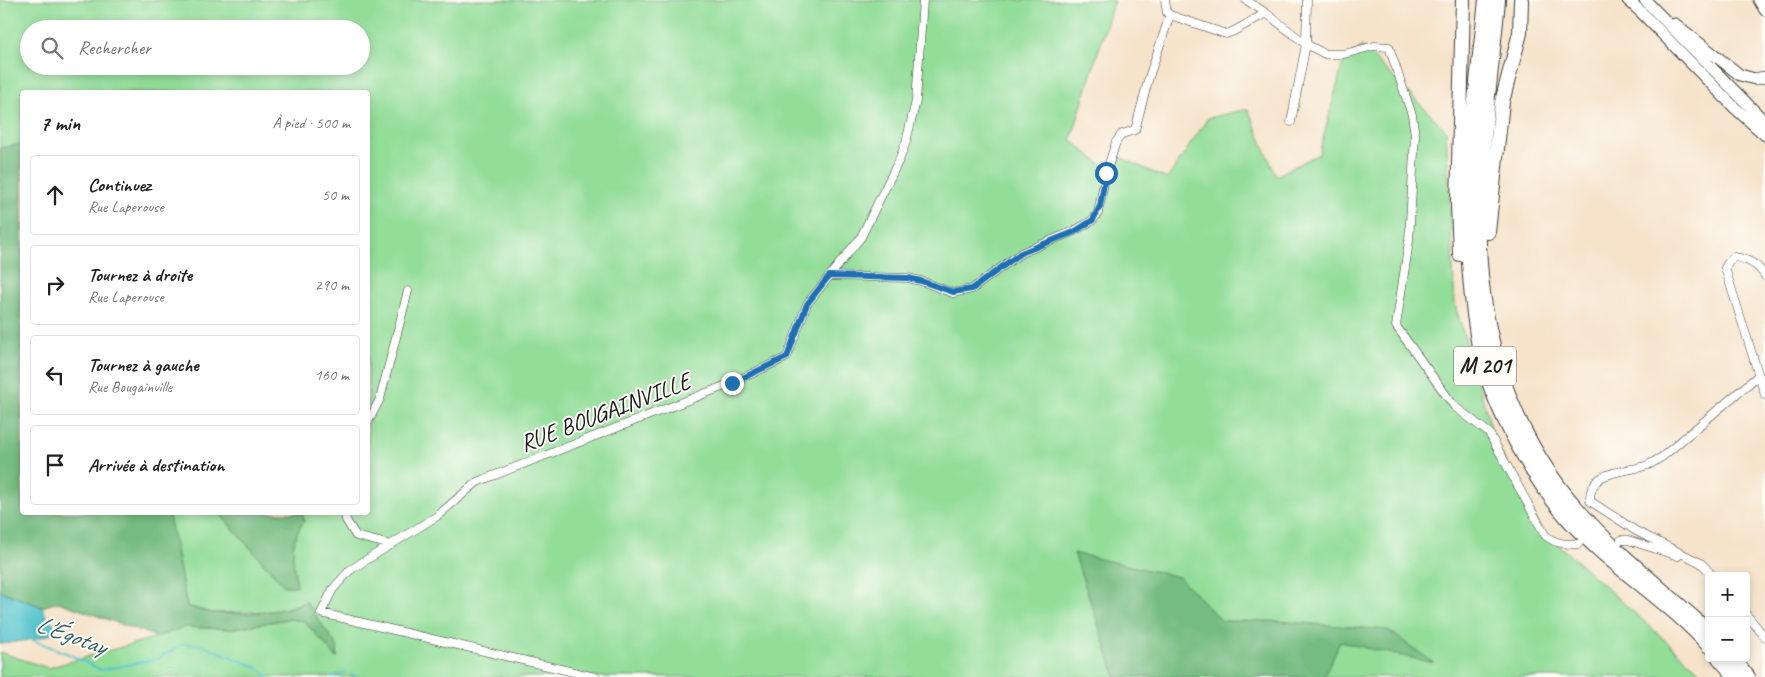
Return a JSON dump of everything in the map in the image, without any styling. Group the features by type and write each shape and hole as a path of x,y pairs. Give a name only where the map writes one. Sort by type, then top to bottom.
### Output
{"highway":[{"path":"1463,0 1459,144 1459,235 1461,265 1477,337"},
{"path":"1504,384 1491,313 1487,269 1487,237 1502,102 1520,33 1521,0"},
{"name":"M 201","path":"1492,1 1470,144 1468,205 1470,265 1477,337 1486,370 1516,444 1539,481 1568,519 1589,541 1705,642"},
{"name":"M 201","path":"1492,1 1479,204 1480,254 1487,320 1504,384 1526,437 1549,474 1578,511 1616,549 1705,628"},
{"path":"1723,662 1736,677"},
{"path":"1736,662 1748,677"}],"main road":[{"path":"1628,0 1735,108 1765,135"},
{"path":"1760,0 1765,10"},
{"path":"1648,3 1740,75 1755,79 1765,78"},
{"path":"1648,3 1765,122"}],"street":[{"name":"RUE BOUGAINVILLE","path":"595,677 321,613 333,589 350,570 437,516 477,482 732,383 787,357 807,304 862,237 900,158 916,101 923,0"},
{"path":"1165,0 1167,13 1170,15 1226,34 1266,13"},
{"path":"1246,0 1306,44 1325,54 1344,54 1374,46 1389,47 1412,115 1415,135 1409,241 1396,326 1454,406 1489,434 1545,535 1558,543 1578,544"},
{"path":"1291,122 1306,44 1307,0"},
{"path":"829,276 908,278 928,283 946,291 962,292 972,289 1021,253 1074,232 1093,220 1098,213 1106,173 1118,138 1122,134 1135,130 1170,15"},
{"path":"1765,276 1752,262 1744,258 1734,257 1725,268 1765,395"},
{"path":"370,418 380,399 408,291"},
{"path":"1709,572 1701,563 1636,531 1596,506 1590,501 1590,492 1593,485 1600,479 1618,471 1649,465 1662,457 1759,375"},
{"path":"345,515 346,520 356,536 391,544"},
{"path":"1621,540 1628,540 1701,563"},
{"path":"1748,617 1765,637"}],"green space":[{"path":"0,0 1114,0 1071,140 1105,168 1116,155 1167,179 1208,118 1248,109 1276,176 1319,154 1343,63 1362,46 1446,130 1455,305 1496,444 1542,530 1706,677 0,677 0,652 48,668 157,637 183,627 230,629 288,619 304,621 337,657 337,646 306,602 276,611 212,613 187,606 168,515 221,515 284,586 297,586 293,552 296,537 304,521 302,515 370,515 370,90 20,90 20,144 0,148"},
{"path":"20,144 20,515 168,515 187,606 210,613 224,614 273,611 306,602 337,646 337,658 304,621 288,619 230,629 184,627 157,637 58,602 42,607 0,591 0,148"},
{"path":"221,515 302,515 304,521 296,537 293,552 297,586 284,586"},
{"path":"1074,553 1179,577 1222,621 1278,621 1388,630 1434,663 1340,642 1324,677 1116,677"}],"water":[{"path":"0,591 42,607 46,616 55,625 53,632 36,638 0,644"}],"waterway":[{"name":"L'Égotay","path":"28,638 71,655 101,670 157,659 183,644 201,645 254,666 269,677"},
{"name":"L'Égotay","path":"331,677 344,673"},
{"name":"L'Égotay","path":"352,675 358,677"}],"route":[{"path":"732,383 787,357 807,304 829,276 908,278 946,291 962,292 972,289 1021,253 1074,232 1093,220 1100,206 1106,173"}]}
